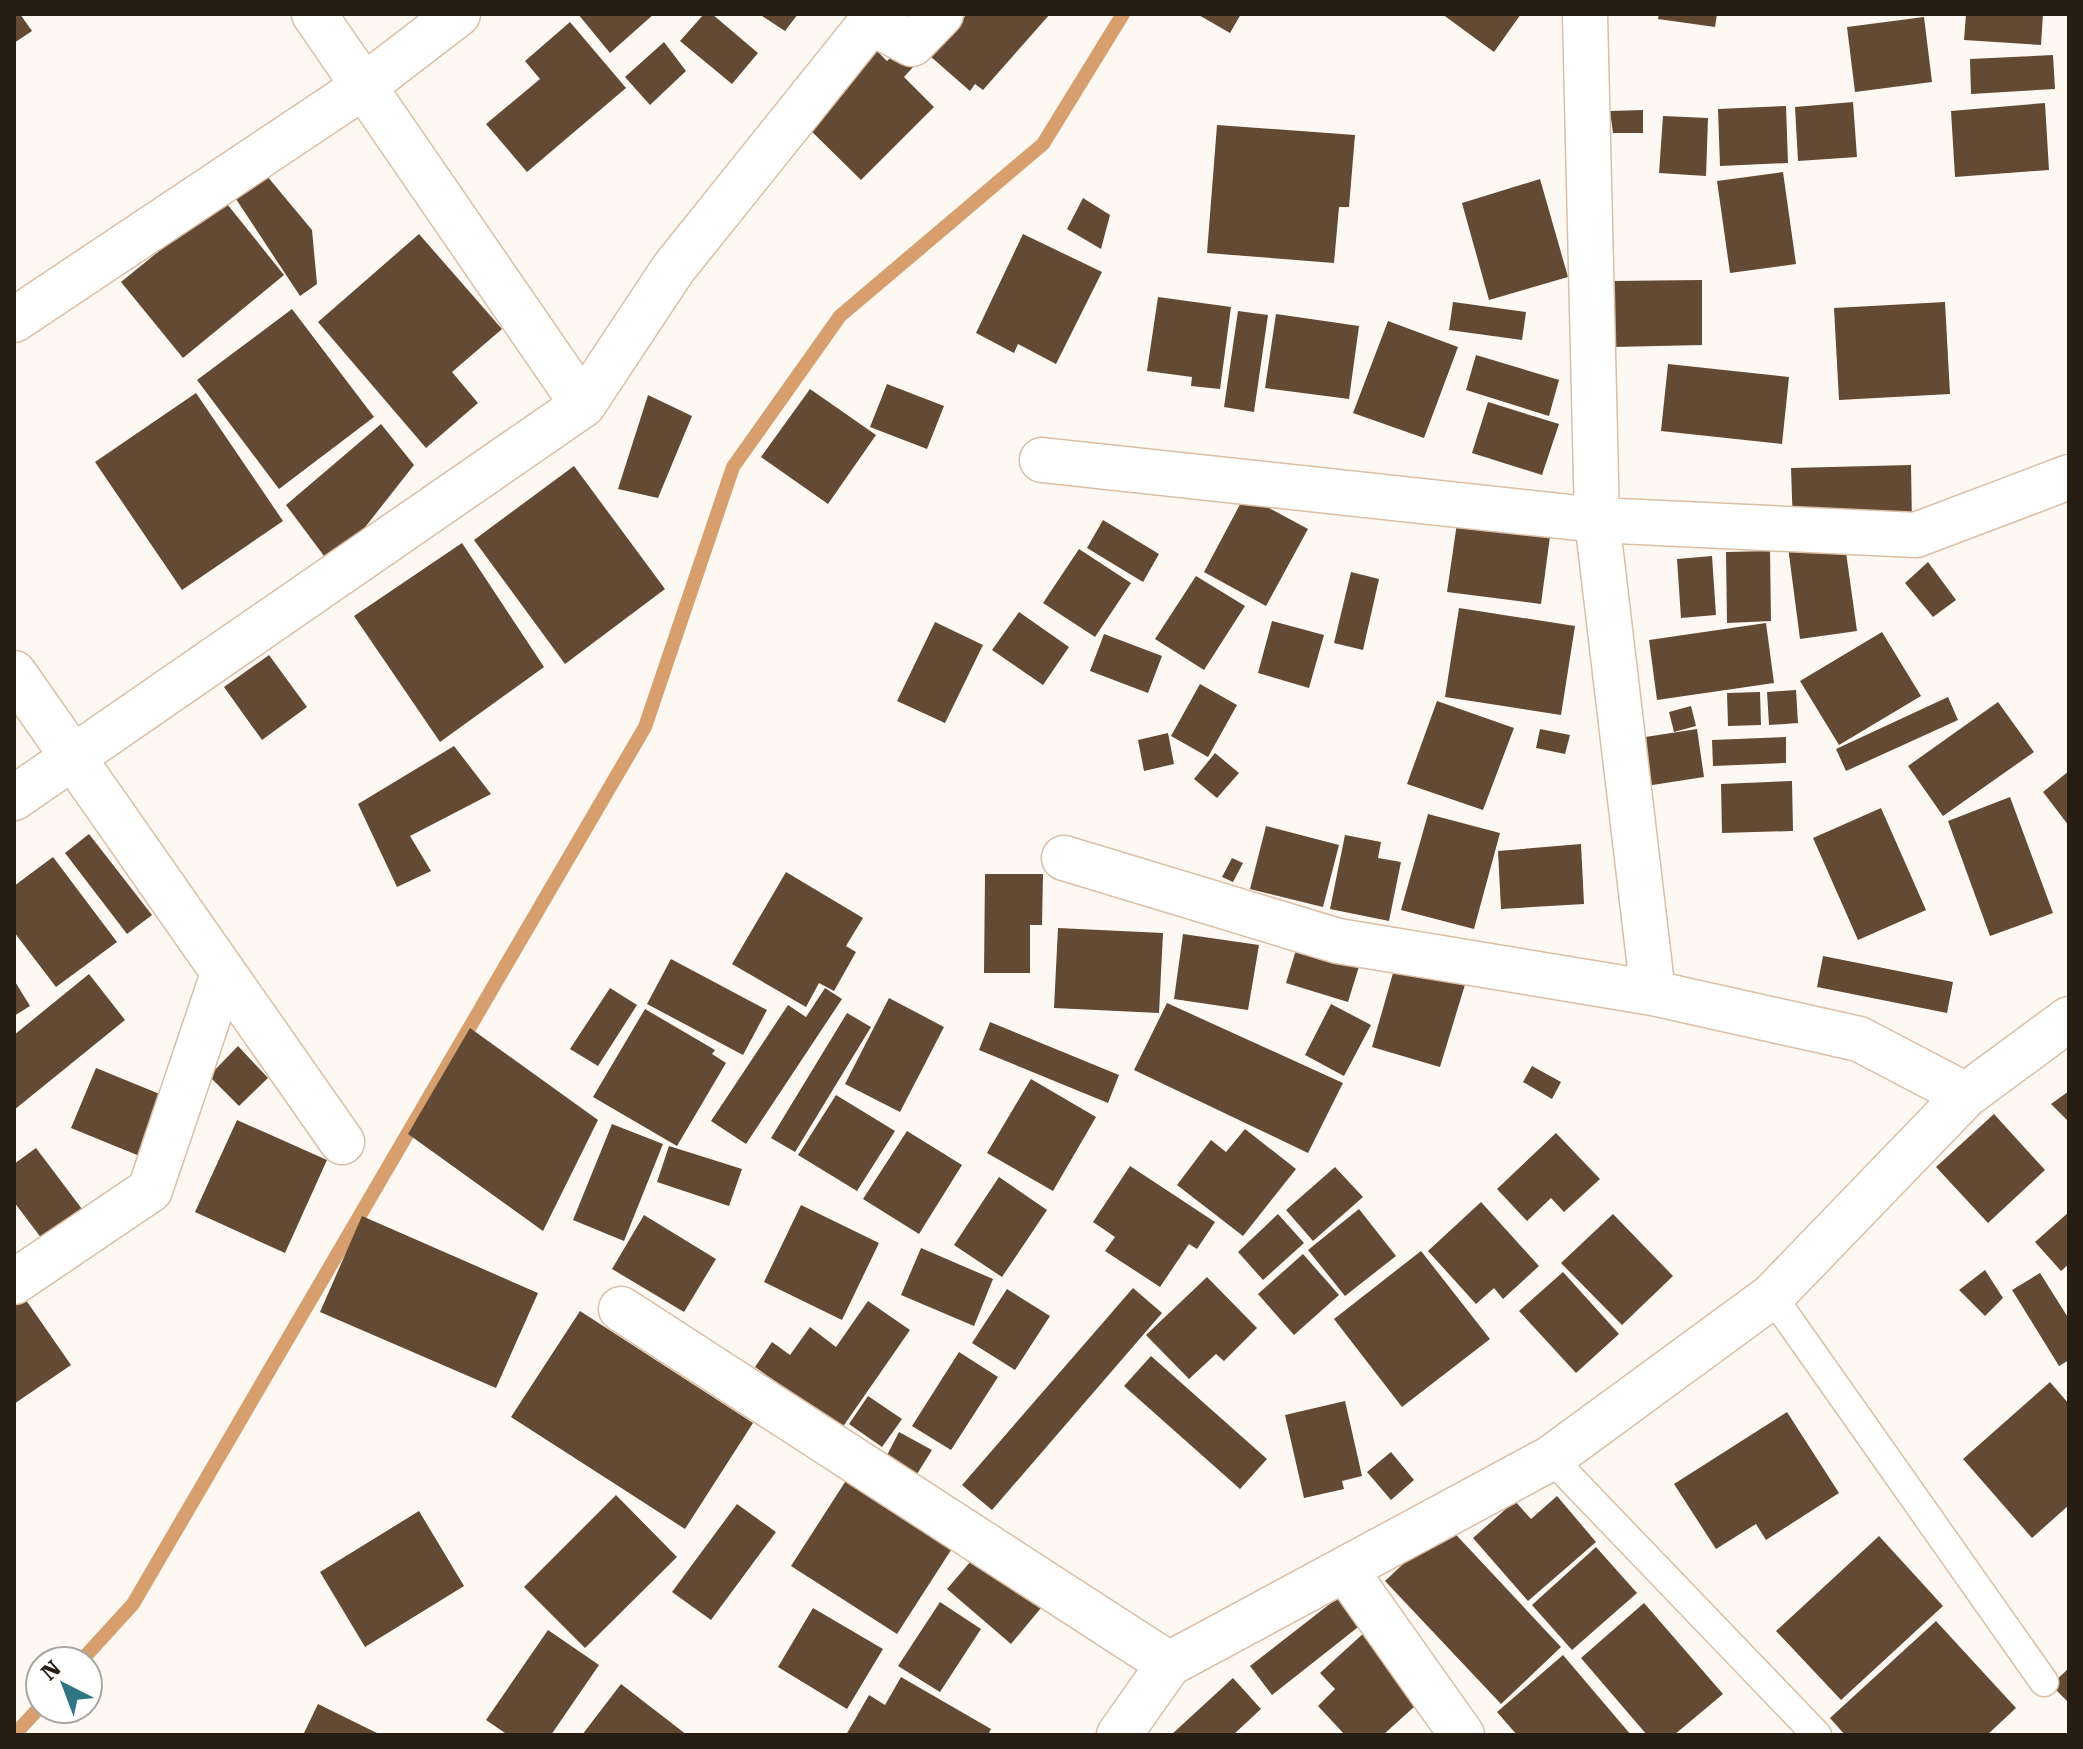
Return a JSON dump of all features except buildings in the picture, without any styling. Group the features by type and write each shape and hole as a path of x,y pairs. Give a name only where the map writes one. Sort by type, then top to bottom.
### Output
{"street":[{"path":"314,14 583,405"},
{"path":"14,320 363,87 458,14"},
{"path":"14,798 583,405 673,269 871,22 912,44 941,14"},
{"path":"1585,14 1597,520 1653,993"},
{"path":"1042,460 1597,520 1916,535 2069,477"},
{"path":"14,673 342,1142"},
{"path":"1064,858 1338,941 1653,993 1859,1039 1966,1095"},
{"path":"14,1282 150,1190 223,974"},
{"path":"1119,1735 1169,1664 1551,1458 1772,1296 1966,1095 2069,1019"},
{"path":"621,1309 1169,1664"},
{"path":"1346,1571 1462,1735"}],"lane":[{"path":"1772,1296 2044,1682"},
{"path":"1551,1458 1817,1735"}],"waterway":[{"path":"96,1645 133,1604 645,727 733,467 840,316 1043,144 1123,14"},
{"path":"14,1735 24,1724"}]}
